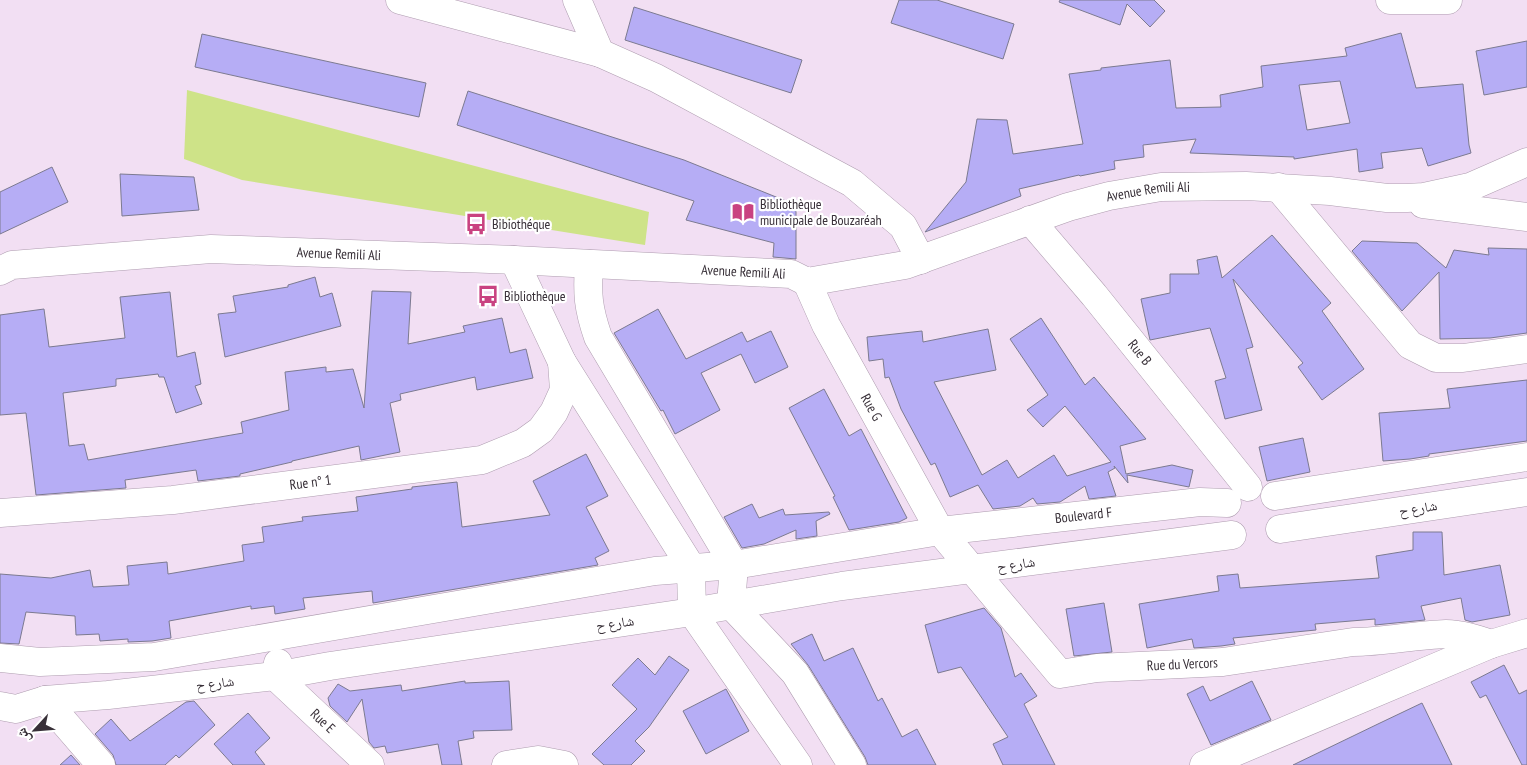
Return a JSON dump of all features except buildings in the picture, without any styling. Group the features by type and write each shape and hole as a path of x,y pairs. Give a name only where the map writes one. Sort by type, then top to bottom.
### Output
{"street":[{"path":"400,0 600,53 656,78 852,183 903,226 922,260"},
{"path":"577,0 600,53"},
{"path":"1390,0 1448,0"},
{"name":"Avenue Remili Ali","path":"0,271 12,265 211,248 514,260 791,274 807,282 905,266 1068,207 1109,196 1161,187 1278,187 1387,198 1424,197 1462,190 1486,182 1527,162"},
{"path":"1278,187 1410,345 1436,358 1463,358 1527,349"},
{"path":"1387,198 1452,209 1527,217"},
{"name":"Rue B","path":"1030,220 1094,294 1238,495"},
{"path":"514,260 562,362 691,568 692,612 798,765"},
{"path":"589,264 587,292 598,337 734,565 731,605 795,673 852,765"},
{"name":"Rue G","path":"807,282 826,325 940,531"},
{"name":"Rue n° 1","path":"0,513 173,500 482,460 523,444 541,430 554,412 564,390 562,362"},
{"path":"1275,496 1527,457"},
{"path":"1258,487 1268,490 1275,496 1282,510 1283,519 1280,529 1271,540 1257,545 1243,543 1232,535 1225,522 1224,512 1238,495 1258,487"},
{"name":"شارع ح","path":"1280,529 1527,492"},
{"name":"Boulevard F","path":"0,658 40,662 154,657 656,572 734,565 940,531 1200,502 1238,495"},
{"name":"Rue du Vercors","path":"940,531 1060,674 1097,668 1223,662 1353,642 1375,642 1446,634 1466,636 1491,644"},
{"name":"شارع ح","path":"5,712 45,700 108,695 275,676 330,666 692,612 842,586 1232,535"},
{"path":"321,628 313,639 313,646 318,659 330,666"},
{"path":"1204,765 1491,644 1527,633"},
{"path":"261,639 271,646 277,657 278,670 275,676"},
{"path":"1375,642 1393,659 1400,682"},
{"name":"Rue E","path":"275,676 370,765"},
{"path":"45,700 101,765"},
{"path":"506,765 538,760 564,765"}],"green space":[{"path":"187,90 649,212 645,245 242,180 184,159"}],"place":[{"name":"Bibliothèque municipale de Bouzaréah","path":"743,212"},
{"name":"Bibiothéque","path":"476,224"},
{"name":"Bibliothèque","path":"488,296"}]}
